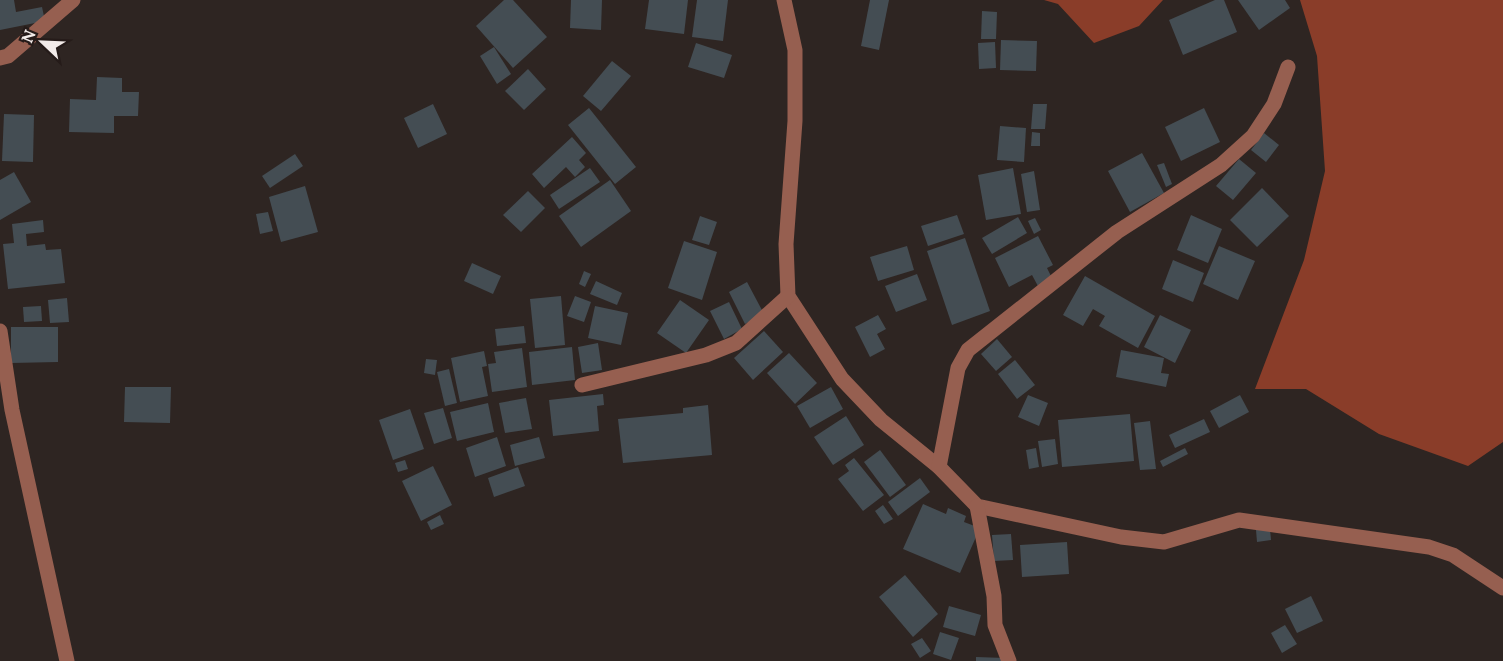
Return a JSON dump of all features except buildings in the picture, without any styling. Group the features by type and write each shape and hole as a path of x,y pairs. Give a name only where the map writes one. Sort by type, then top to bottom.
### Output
{"street":[{"path":"0,58 8,56 73,0"},
{"path":"784,0 795,50 795,121 786,244 788,296 842,379 881,420 939,467 977,506 994,596 995,626 1009,661"},
{"path":"939,467 958,368 968,350 1117,232 1221,165 1252,136 1274,104 1288,67"},
{"path":"582,385 706,355 736,343 788,296"},
{"path":"0,331 12,410 67,661"},
{"path":"977,506 1121,537 1164,542 1239,520 1429,547 1453,555 1503,588"}],"shaded area":[{"path":"1044,0 1163,0 1139,26 1094,43 1058,4"},
{"path":"1300,0 1503,0 1503,442 1468,466 1379,434 1306,389 1255,389 1304,260 1325,171 1317,56"}]}
